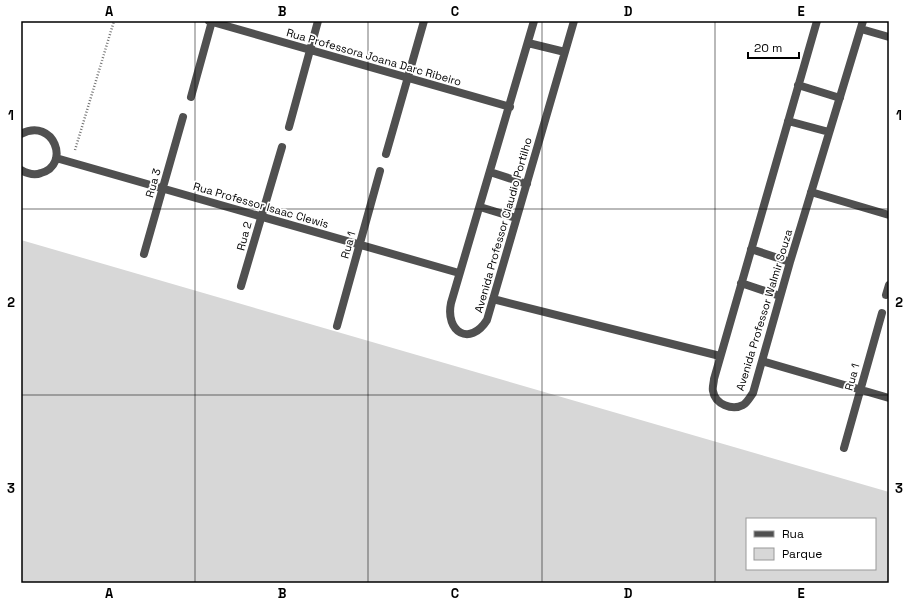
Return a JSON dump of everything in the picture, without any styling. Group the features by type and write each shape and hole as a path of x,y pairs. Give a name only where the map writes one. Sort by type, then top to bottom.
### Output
{"street":[{"path":"191,97 211,21"},
{"name":"Rua Professora Joana Darc Ribeiro","path":"211,21 407,79 510,107"},
{"path":"289,127 318,21"},
{"path":"386,154 424,21"},
{"name":"Avenida Professor Claudio Portilho","path":"534,21 510,107 459,273 449,313 450,320 454,327 459,331 470,334 482,328 487,320 574,21"},
{"name":"Avenida Professor Walmir Souza","path":"817,21 720,356 713,391 720,402 727,407 735,408 743,405 753,393 790,262 862,25"},
{"path":"862,25 889,37"},
{"path":"528,43 565,52"},
{"path":"798,85 840,98"},
{"name":"Rua 3","path":"144,254 183,117"},
{"path":"788,121 829,132"},
{"path":"21,134 28,130 38,130 47,133 53,140 57,149 56,158 52,166 45,172 36,175 26,174 21,170"},
{"name":"Rua 2","path":"242,286 260,218 282,147"},
{"name":"Rua Professor Isaac Clewis","path":"56,158 163,188 260,218 459,273"},
{"name":"Rua 1","path":"337,326 380,170"},
{"path":"490,172 527,184"},
{"path":"811,192 889,215"},
{"path":"480,207 516,218"},
{"path":"751,250 790,262"},
{"path":"741,283 780,296"},
{"path":"886,295 889,285"},
{"path":"493,299 720,356"},
{"name":"Rua 1","path":"844,448 882,313"},
{"path":"762,361 889,398"}],"path":[{"path":"71,162 114,21"}],"green space":[{"path":"21,240 889,492 889,583 21,583"}]}
